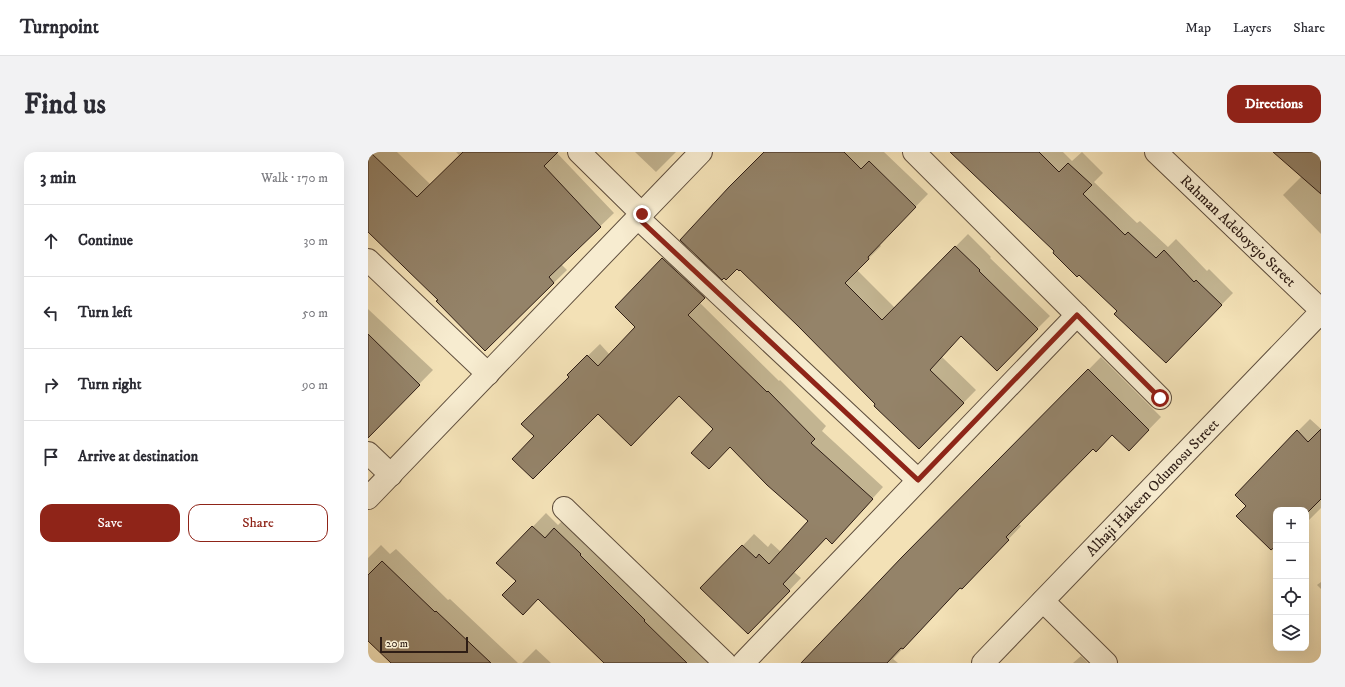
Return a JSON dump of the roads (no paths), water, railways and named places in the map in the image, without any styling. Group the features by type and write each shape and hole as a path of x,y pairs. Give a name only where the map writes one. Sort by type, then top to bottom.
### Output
{"street":[{"path":"579,152 640,216 918,480"},
{"path":"368,498 701,152"},
{"path":"914,152 1160,398"},
{"name":"Rahman Adeboyejo Street","path":"1156,152 1321,311"},
{"path":"368,260 488,374"},
{"name":"Alhaji Hakeen Odumosu Street","path":"983,663 1321,311"},
{"path":"743,663 1077,315"},
{"path":"368,453 391,474"},
{"path":"564,508 725,663"},
{"path":"1043,601 1106,663"}]}
